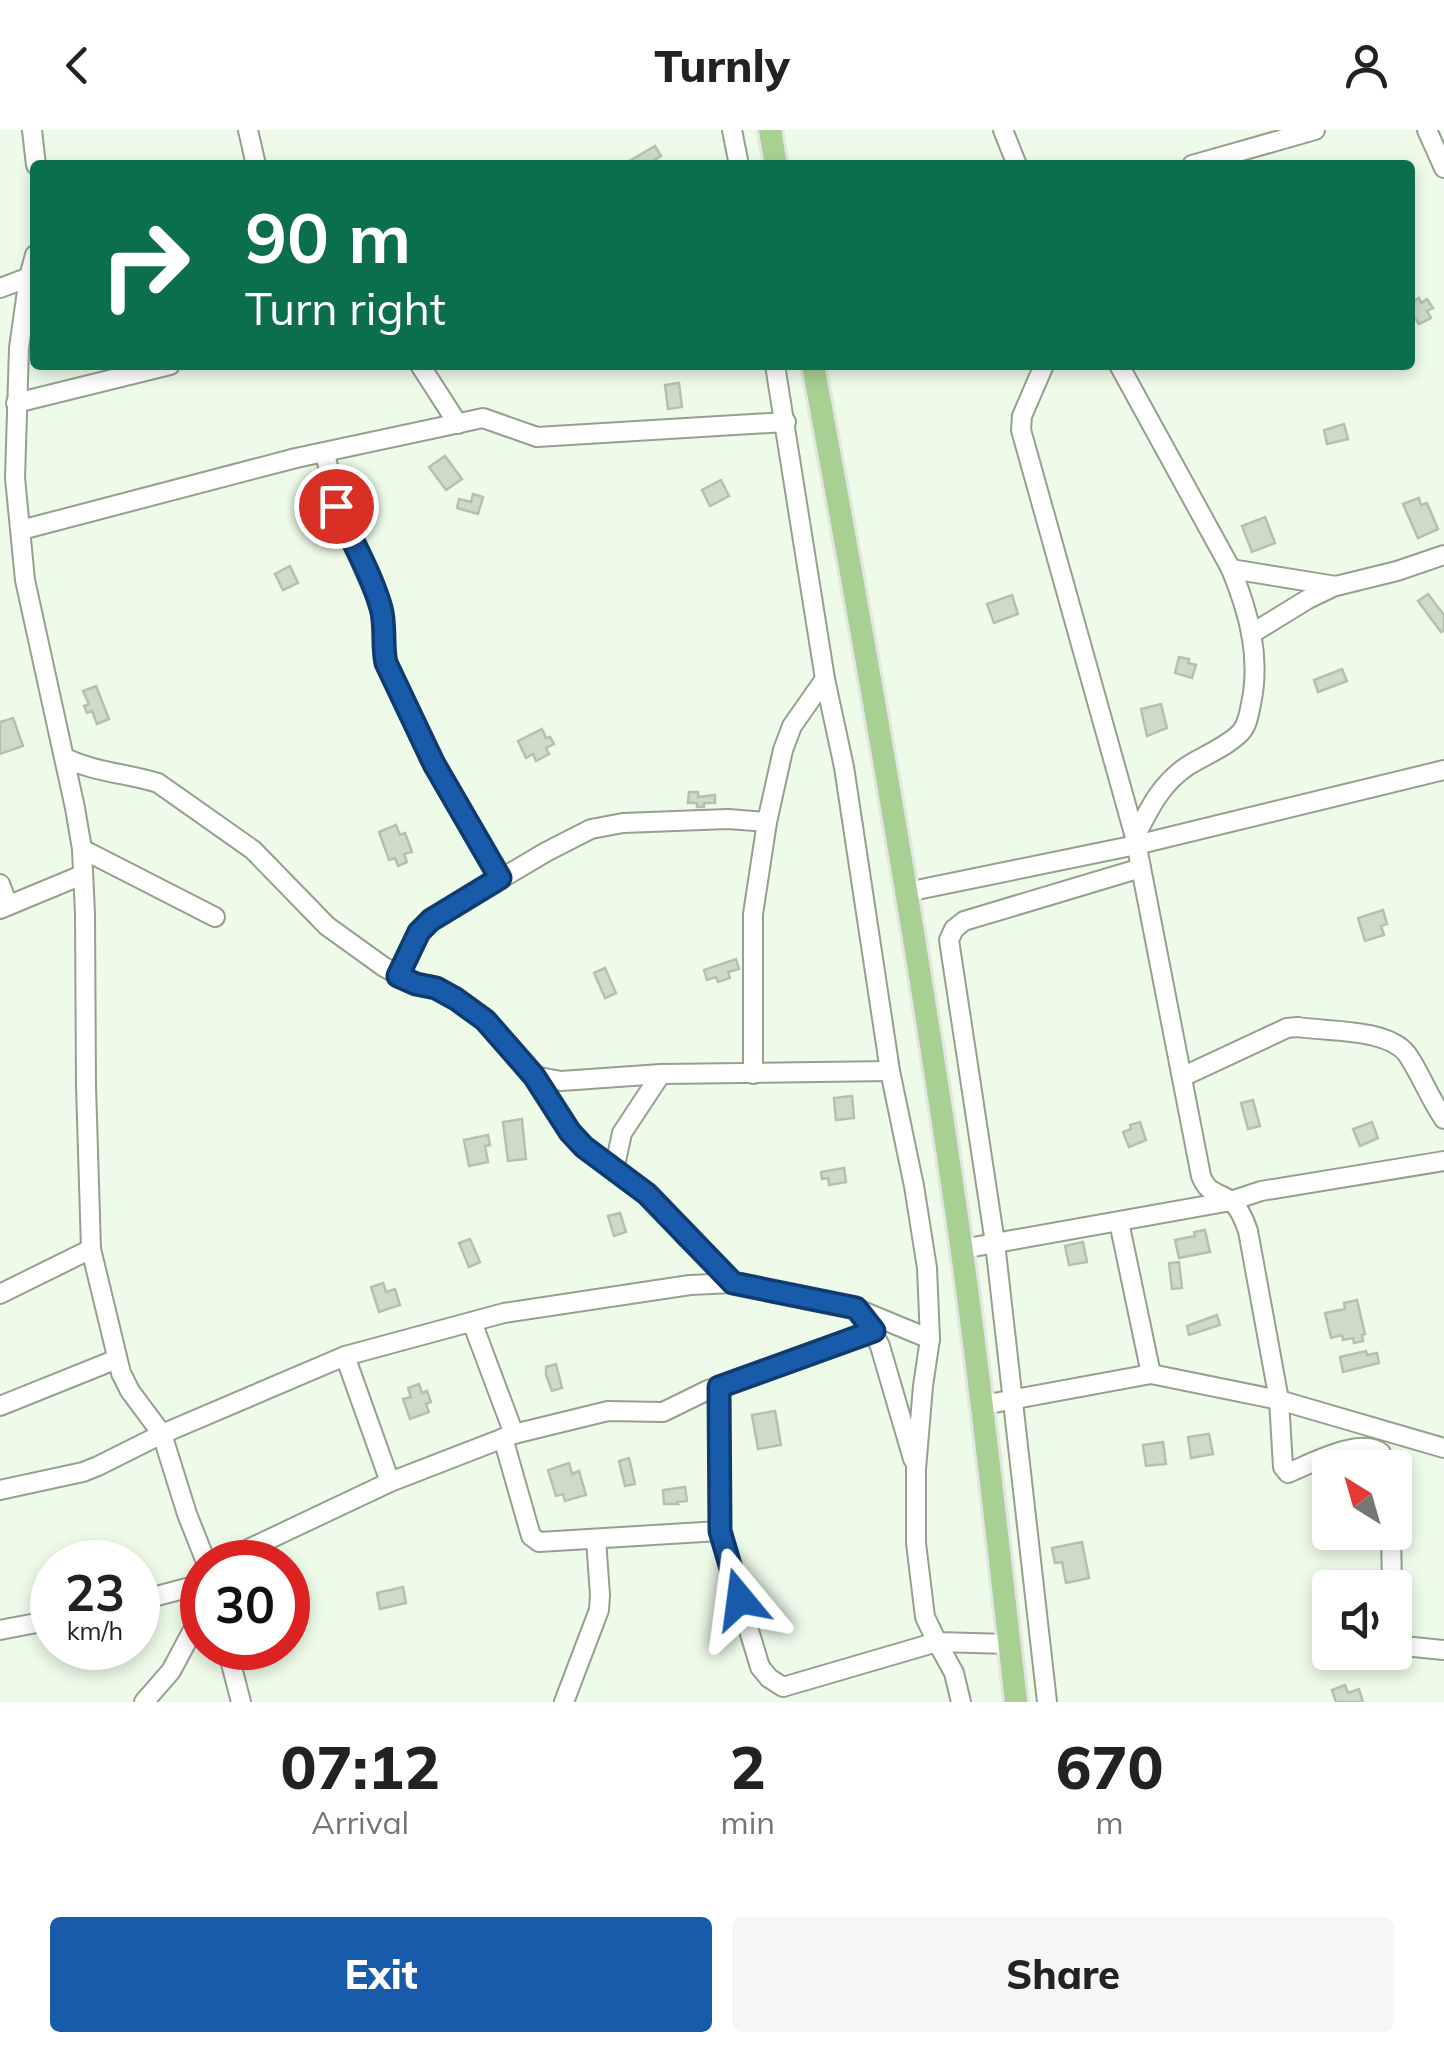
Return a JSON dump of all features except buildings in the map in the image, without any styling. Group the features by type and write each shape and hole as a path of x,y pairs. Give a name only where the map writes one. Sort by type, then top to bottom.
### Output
{"main road":[{"path":"770,130 775,160"},
{"path":"815,370 907,892 962,1249 1016,1702"}],"street":[{"path":"32,130 35,160"},
{"path":"248,130 255,160"},
{"path":"732,130 738,160"},
{"path":"1002,130 1015,160"},
{"path":"1210,160 1315,130"},
{"path":"1428,130 1442,158"},
{"path":"0,288 30,277"},
{"path":"30,288 7,480 21,530 26,580 82,849 91,1249 118,1359 130,1391 162,1434 198,1540"},
{"path":"16,403 150,370"},
{"path":"423,370 458,424"},
{"path":"777,370 825,679 844,766 890,1072 928,1268 930,1339 916,1470 920,1590 925,1617 954,1672 962,1702"},
{"path":"1042,370 1022,416 1021,430 1136,841 1204,1183 1215,1194 1231,1201 1248,1232 1280,1400 1285,1471 1312,1463"},
{"path":"1122,370 1231,569 1243,602 1256,668 1247,724 1231,740 1185,767 1166,784 1154,798 1136,841"},
{"path":"21,530 325,452 483,418 536,437 786,422"},
{"path":"325,452 336,506 380,605 386,663 434,764 500,878"},
{"path":"1251,634 1336,586 1444,555"},
{"path":"1231,569 1336,586"},
{"path":"753,1074 753,914 768,822 782,750 798,716 825,679"},
{"path":"65,758 96,771 158,783 253,850 328,926 398,976 436,988 485,1020 534,1076 584,1147 660,1206 733,1283"},
{"path":"907,892 1444,770"},
{"path":"398,976 419,932 431,920 591,829 624,823 728,819 768,822"},
{"path":"82,849 215,917"},
{"path":"1048,1702 994,1243 949,940 964,921 1140,868"},
{"path":"0,884 4,907 82,875"},
{"path":"1182,1077 1287,1028 1386,1038 1408,1054 1444,1120"},
{"path":"534,1076 561,1081 662,1074 890,1072"},
{"path":"614,1170 622,1133 662,1074"},
{"path":"962,1249 1231,1201 1262,1191 1444,1161"},
{"path":"1119,1222 1151,1374"},
{"path":"0,1294 91,1249"},
{"path":"0,1490 83,1472 345,1356 504,1313 690,1284 733,1283 856,1308 930,1339"},
{"path":"856,1308 880,1346 916,1470"},
{"path":"472,1322 508,1436 534,1539 539,1542 720,1531"},
{"path":"267,1540 390,1482 508,1436 608,1411 663,1412 708,1390 874,1331"},
{"path":"345,1356 390,1482"},
{"path":"0,1406 118,1359"},
{"path":"982,1405 1151,1374 1280,1400 1444,1448"},
{"path":"719,1387 720,1531 760,1667 785,1694 937,1642 1010,1644"},
{"path":"1350,1450 1377,1450"},
{"path":"564,1702 599,1610 596,1538"},
{"path":"0,1630 30,1624"},
{"path":"1412,1647 1444,1650"},
{"path":"144,1702 180,1653"},
{"path":"233,1670 241,1702"}],"route":[{"path":"336,506 380,605 386,663 434,764 500,878 431,920 419,932 398,976 436,988 485,1020 534,1076 584,1147 647,1194 733,1283 856,1308 874,1331 719,1387 720,1531 740,1599"}]}
